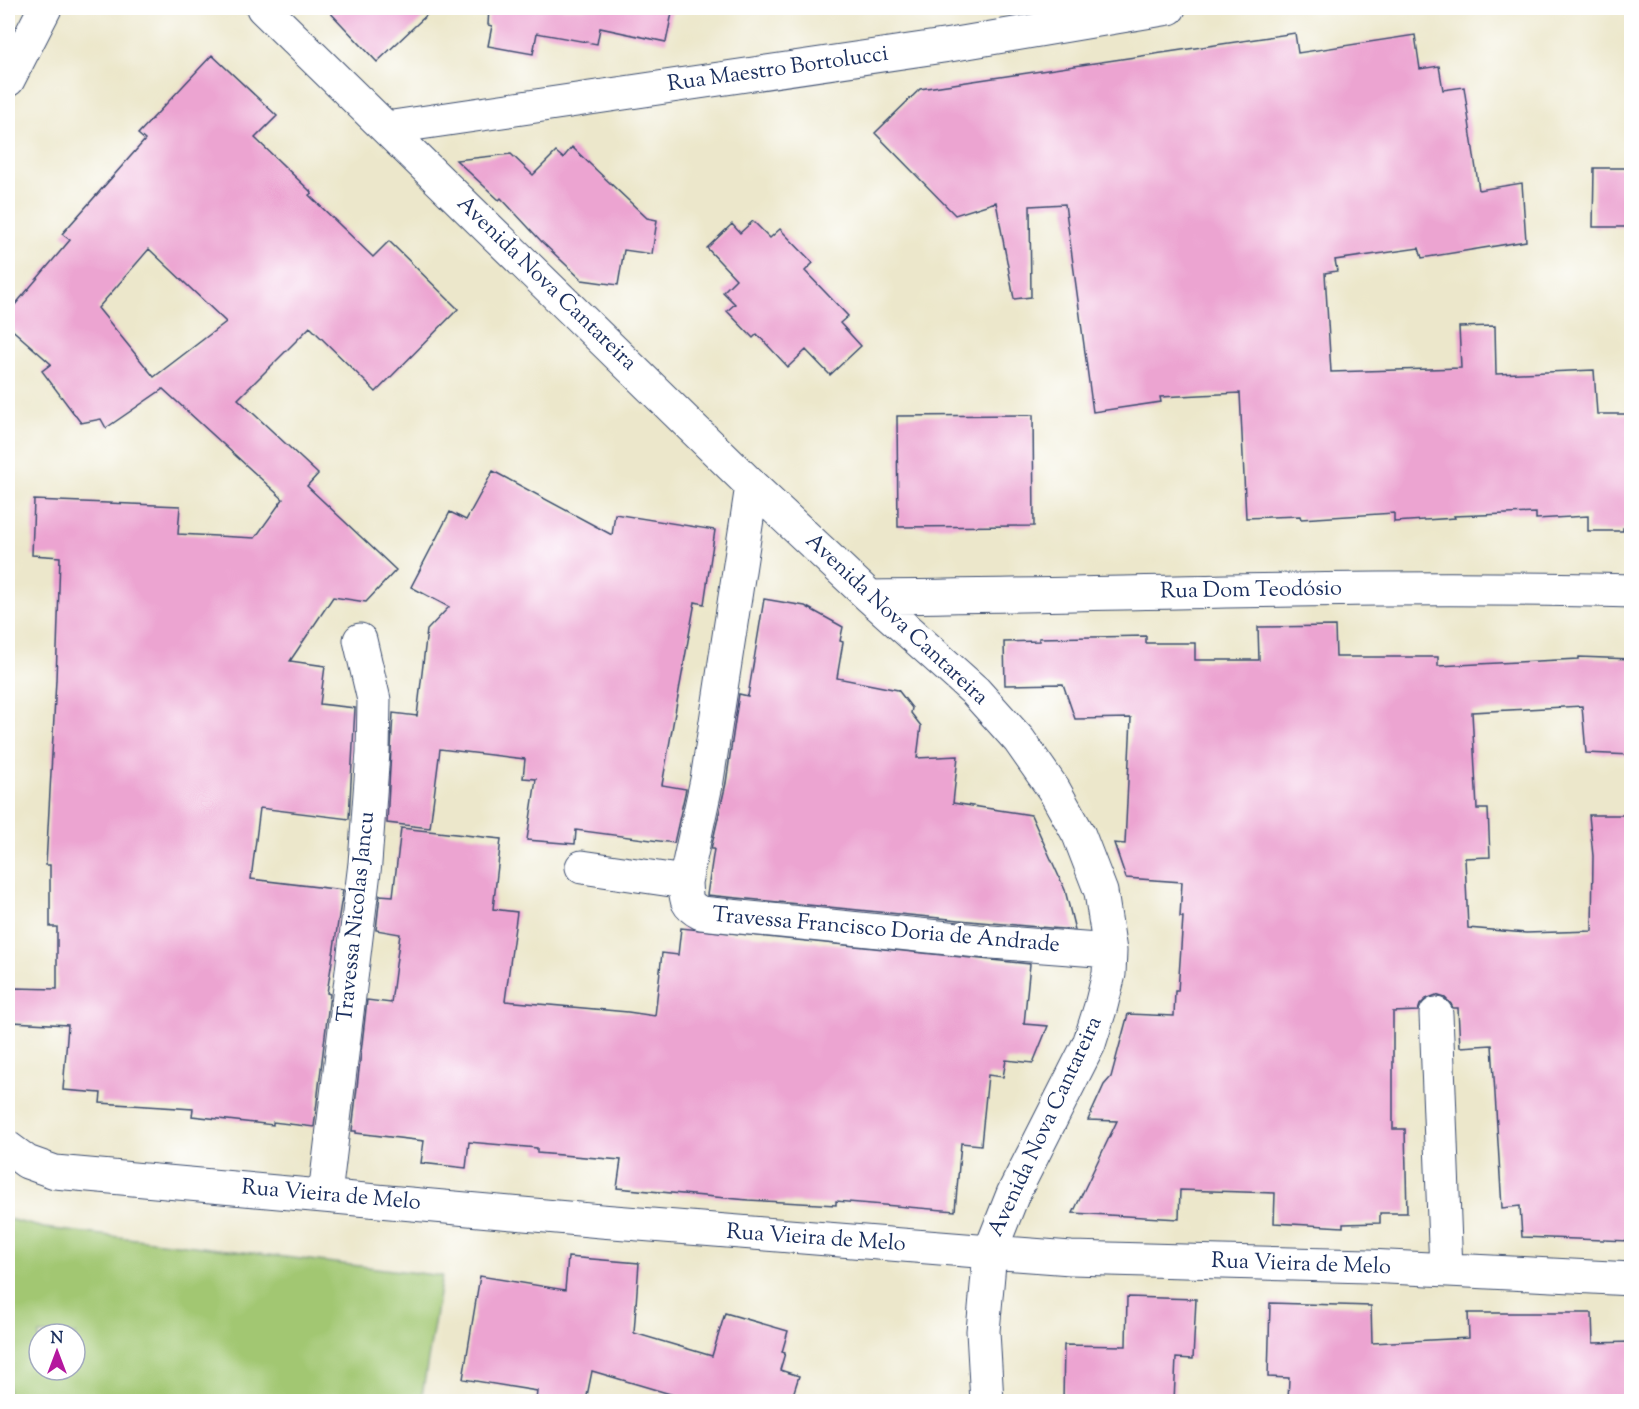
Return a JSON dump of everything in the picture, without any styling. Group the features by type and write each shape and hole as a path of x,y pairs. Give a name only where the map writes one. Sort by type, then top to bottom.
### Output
{"street":[{"path":"8,80 45,8"},
{"name":"Avenida Nova Cantareira","path":"263,8 752,486 870,597 975,691 1019,740 1054,790 1079,835 1101,892 1110,951 1109,974 1089,1044 1013,1194 990,1252 983,1331 987,1401"},
{"name":"Rua Maestro Bortolucci","path":"386,128 950,45 1169,8"},
{"name":"Travessa Francisco Doria de Andrade","path":"752,486 707,780 685,882 686,898 690,907 701,913 978,941 1110,951"},
{"name":"Rua Dom Teodósio","path":"870,597 1397,588 1632,591"},
{"name":"Travessa Nicolas Jancu","path":"325,1195 364,863 373,752 374,700 360,640"},
{"path":"582,867 685,882"},
{"path":"1436,1014 1446,1270"},
{"name":"Rua Vieira de Melo","path":"8,1148 27,1162 55,1172 612,1222 1071,1258 1368,1266 1632,1279"}],"green space":[{"path":"8,1219 44,1228 442,1276 421,1401 8,1401"}],"building":[{"path":"326,8 434,8 377,62"},
{"path":"489,8 673,8 666,42 600,28 597,44 537,33 533,54 488,46 492,26 488,25"},
{"path":"1295,33 1298,53 1415,35 1420,69 1439,66 1443,90 1464,87 1479,190 1522,183 1526,241 1422,258 1419,248 1335,260 1337,271 1325,273 1331,372 1461,368 1459,327 1495,326 1496,374 1594,370 1597,414 1632,414 1632,528 1623,528 1623,531 1588,531 1588,516 1536,519 1536,513 1454,516 1455,518 1394,522 1394,513 1301,519 1300,516 1246,518 1240,393 1160,397 1161,402 1093,412 1065,204 1030,206 1031,297 1014,299 996,202 955,215 875,133 920,89"},
{"path":"212,55 277,116 255,138 312,193 309,195 373,257 389,241 458,309 376,392 310,327 238,399 318,474 307,486 396,570 366,602 333,597 290,661 325,666 320,704 355,708 349,819 260,808 251,879 343,890 327,993 330,994 314,1127 192,1116 193,1109 100,1103 101,1093 63,1090 68,1025 12,1022 14,988 57,989 57,927 50,927 50,865 46,865 60,557 32,555 34,500 180,506 178,534 255,538 283,499 163,389 106,428 101,419 81,423 42,371 51,364 8,326 8,313 70,240 62,234 145,140 138,134","holes":["149,249 226,322 154,377 98,308"]},
{"path":"572,147 647,218 657,220 652,254 624,250 618,285 582,280 501,198 499,200 456,160 511,154 533,175 556,152 563,158"},
{"path":"1594,168 1632,168 1632,227 1593,227"},
{"path":"753,221 770,238 780,229 813,263 805,271 848,316 840,323 861,346 830,375 806,350 788,367 757,334 753,338 727,311 735,304 723,292 736,279 707,248 732,224 740,233"},
{"path":"1033,415 1034,526 898,527 897,416"},
{"path":"493,471 612,535 615,514 715,530 704,604 695,602 662,785 686,789 674,843 576,830 575,844 527,840 536,779 523,778 525,759 440,749 430,828 387,823 393,713 417,716 427,630 449,607 411,587 450,512 466,520"},
{"path":"764,599 805,606 843,627 837,678 898,690 912,708 911,713 921,726 917,758 958,756 953,803 1031,815 1065,890 1075,930 707,895 714,849 711,849 726,783 739,694 748,696"},
{"path":"1335,626 1336,657 1438,657 1438,666 1579,659 1579,657 1632,659 1632,755 1586,753 1582,706 1472,712 1477,809 1488,809 1490,857 1465,858 1468,928 1526,933 1592,931 1593,856 1589,815 1632,815 1630,1241 1522,1237 1520,1206 1502,1208 1492,1045 1460,1047 1458,1008 1453,1008 1445,998 1436,995 1426,999 1418,1011 1393,1012 1393,1129 1405,1129 1407,1213 1380,1213 1380,1223 1343,1224 1343,1227 1274,1223 1275,1193 1180,1190 1179,1219 1073,1213 1117,1121 1088,1120 1104,1085 1111,1077 1128,1014 1174,1016 1183,917 1180,917 1182,882 1126,878 1114,843 1125,844 1131,718 1075,719 1063,684 1005,685 1004,642 1039,641 1039,638 1146,636 1146,643 1195,643 1195,660 1259,660 1258,627"},
{"path":"401,828 501,839 493,909 517,912 505,1001 655,1016 662,953 678,955 681,928 1030,964 1024,1024 1048,1026 1033,1063 1006,1060 1003,1077 988,1075 981,1145 961,1143 955,1211 836,1201 836,1205 748,1200 617,1188 621,1160 537,1153 537,1148 469,1142 466,1168 421,1163 424,1141 352,1131 367,1000 391,1003 400,934 376,930 380,895 393,896"},
{"path":"568,1257 639,1263 634,1333 712,1356 725,1313 788,1331 780,1370 799,1376 791,1401 694,1401 592,1371 586,1401 536,1401 537,1391 463,1379 480,1276 565,1290"},
{"path":"1127,1297 1196,1299 1193,1359 1176,1358 1174,1401 1063,1401 1064,1345 1126,1346"},
{"path":"1270,1303 1371,1306 1372,1343 1469,1338 1468,1313 1592,1313 1593,1343 1632,1342 1632,1401 1288,1401 1289,1378 1268,1377"}]}
